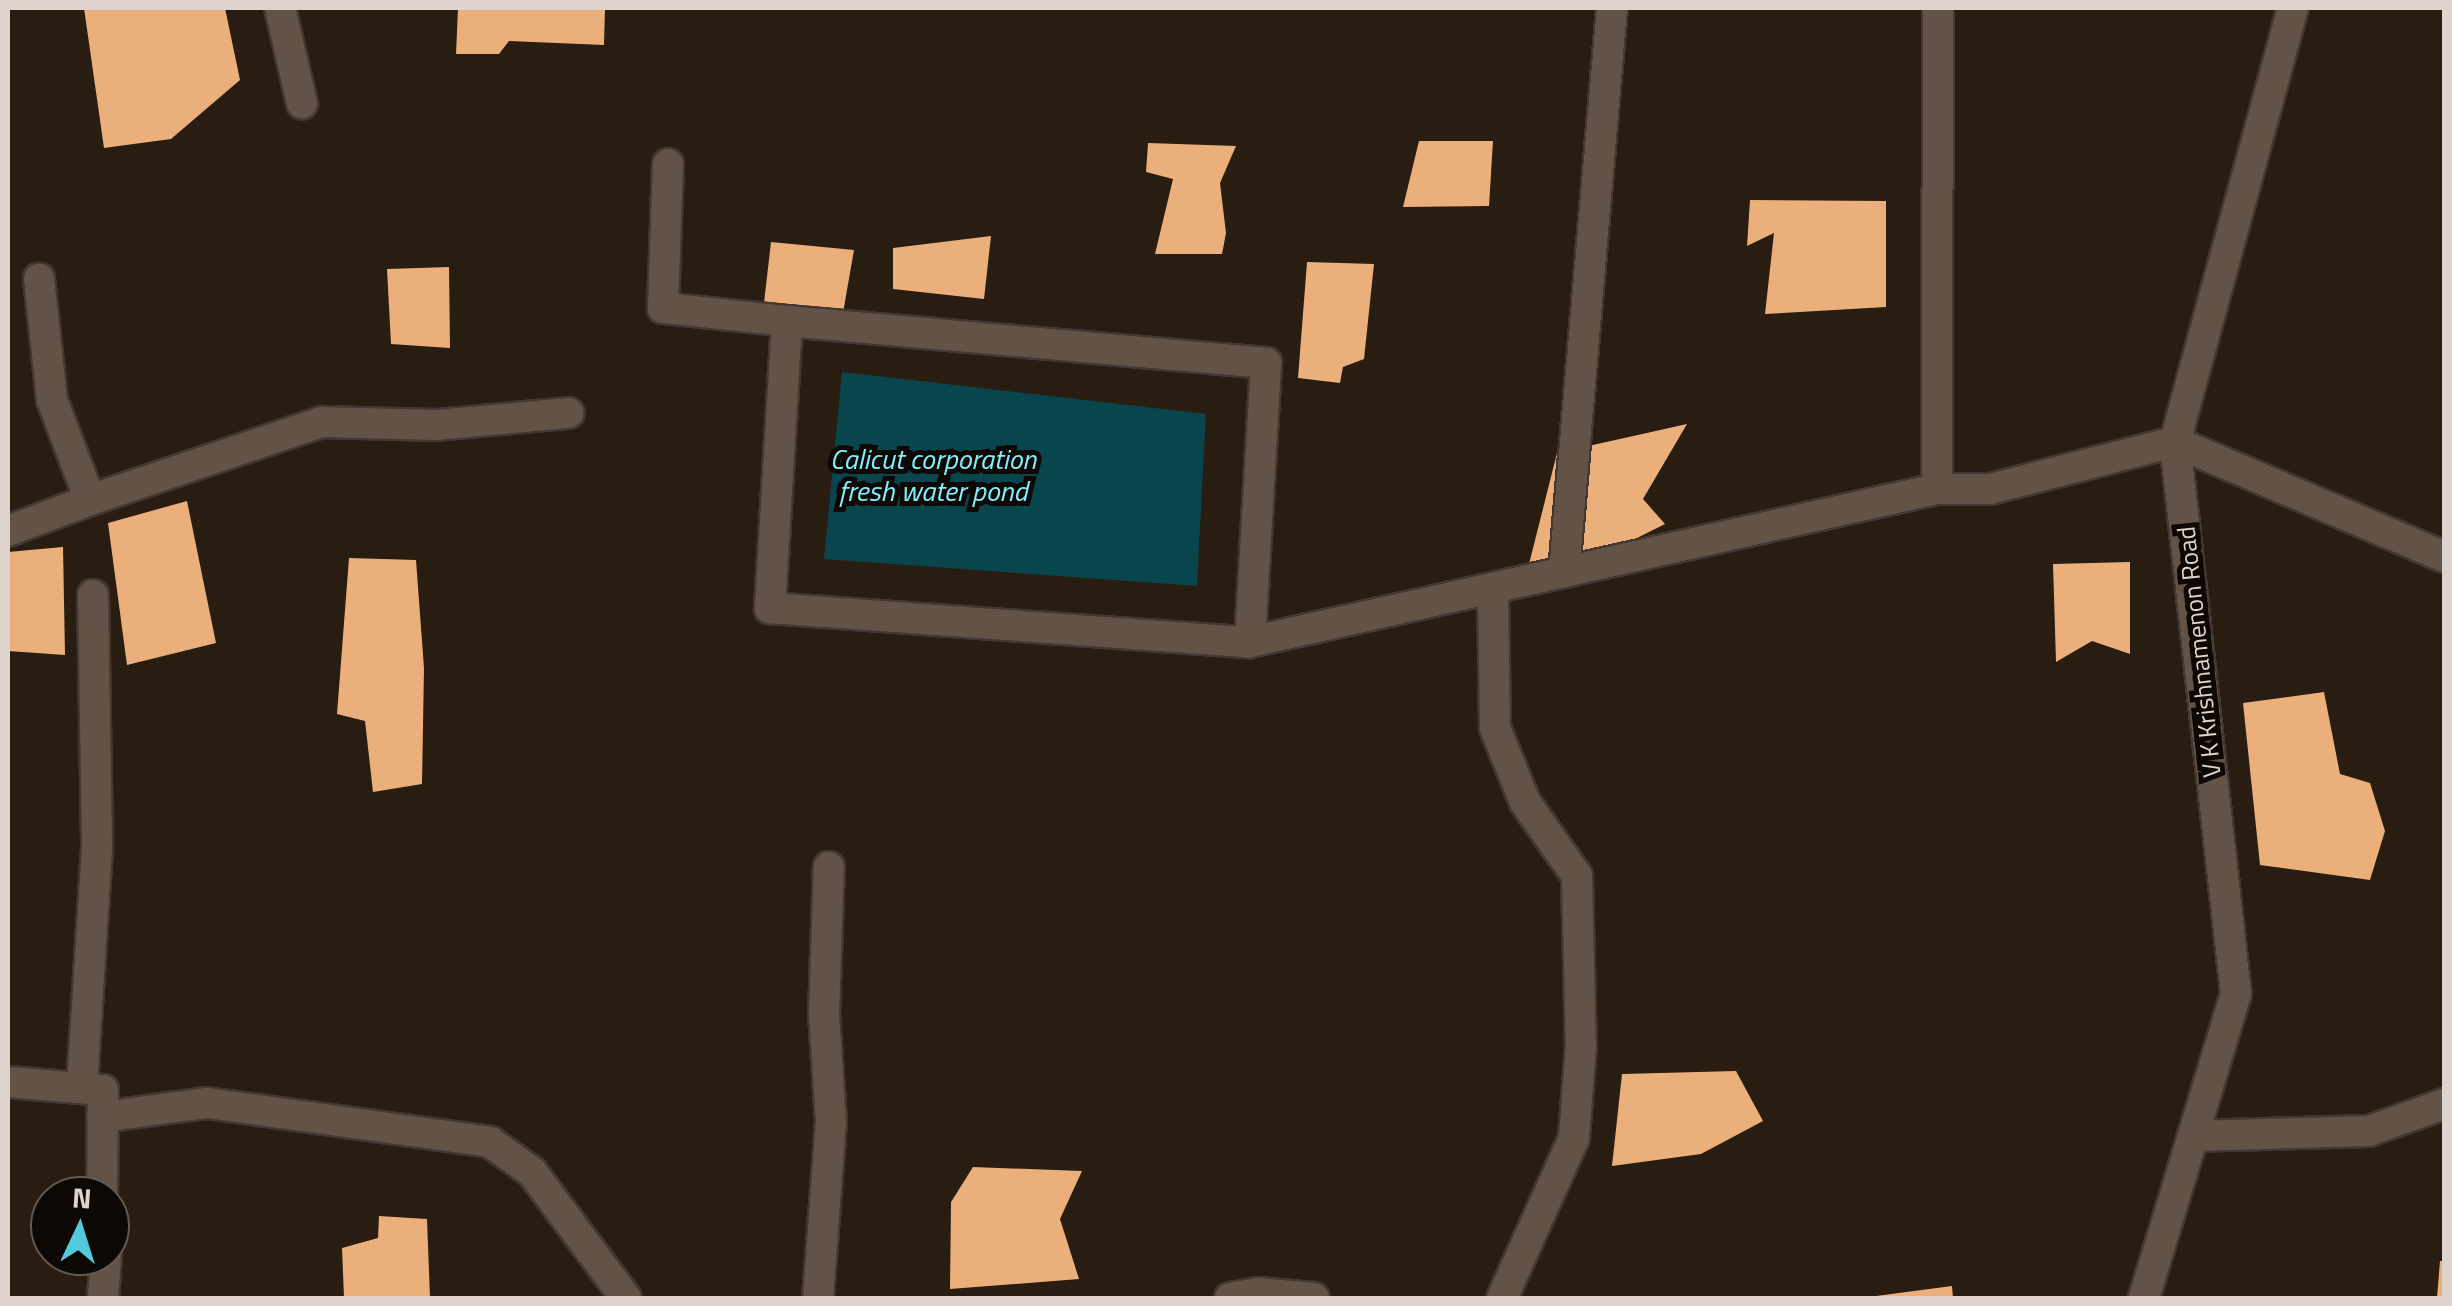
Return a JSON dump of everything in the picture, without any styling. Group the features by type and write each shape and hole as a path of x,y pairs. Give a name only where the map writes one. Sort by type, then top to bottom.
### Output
{"street":[{"path":"280,8 302,103"},
{"path":"1564,572 1612,8"},
{"path":"1937,489 1938,8"},
{"name":"V K Krishnamenon Road","path":"2144,1298 2236,994 2176,442 2293,8"},
{"path":"668,164 663,308 1266,363 1250,642"},
{"path":"40,279 52,400 90,500"},
{"path":"787,322 770,608 1250,642 1937,489 1990,488 2176,442 2444,557"},
{"path":"8,531 322,422 436,424 568,413"},
{"path":"1493,588 1495,728 1525,802 1577,876 1582,1046 1574,1138 1502,1298"},
{"path":"82,1086 97,829 93,596"},
{"path":"818,1298 831,1122 824,1014 829,867"},
{"path":"8,1082 102,1090 102,1176"},
{"path":"102,1117 207,1102 490,1142 532,1172 626,1298"},
{"path":"2193,1136 2369,1131 2444,1104"},
{"path":"1230,1298 1258,1293 1314,1298"}],"water":[{"name":"Calicut corporation fresh water pond","path":"842,372 1206,414 1197,586 824,559"}],"building":[{"path":"84,8 225,8 240,80 171,139 104,148"},
{"path":"458,8 605,8 604,45 509,41 499,54 456,54"},
{"path":"1419,141 1493,141 1489,206 1403,207"},
{"path":"1148,143 1236,146 1220,183 1226,233 1222,254 1155,254 1173,179 1146,172"},
{"path":"1750,200 1886,201 1886,307 1765,314 1774,233 1747,246"},
{"path":"991,236 984,299 893,289 893,248"},
{"path":"771,242 854,250 843,313 764,303"},
{"path":"1307,262 1374,264 1364,359 1343,367 1340,383 1298,378"},
{"path":"449,267 450,348 391,344 387,269"},
{"path":"1687,424 1643,499 1665,524 1619,547 1529,564 1557,453"},
{"path":"187,501 216,643 127,665 108,523"},
{"path":"63,547 65,655 8,651 8,552"},
{"path":"349,558 416,560 424,668 422,784 373,792 365,721 337,714"},
{"path":"2130,562 2130,654 2092,641 2056,662 2053,564"},
{"path":"2324,692 2340,774 2370,783 2385,831 2370,880 2260,865 2243,703"},
{"path":"1736,1071 1763,1121 1701,1154 1612,1166 1622,1074"},
{"path":"973,1167 1082,1171 1060,1219 1079,1279 950,1289 951,1202"},
{"path":"379,1216 427,1219 430,1298 344,1298 342,1248 378,1238"},
{"path":"2440,1261 2444,1261 2444,1298 2437,1298"},
{"path":"1952,1286 1953,1298 1876,1298 1876,1296"}]}
